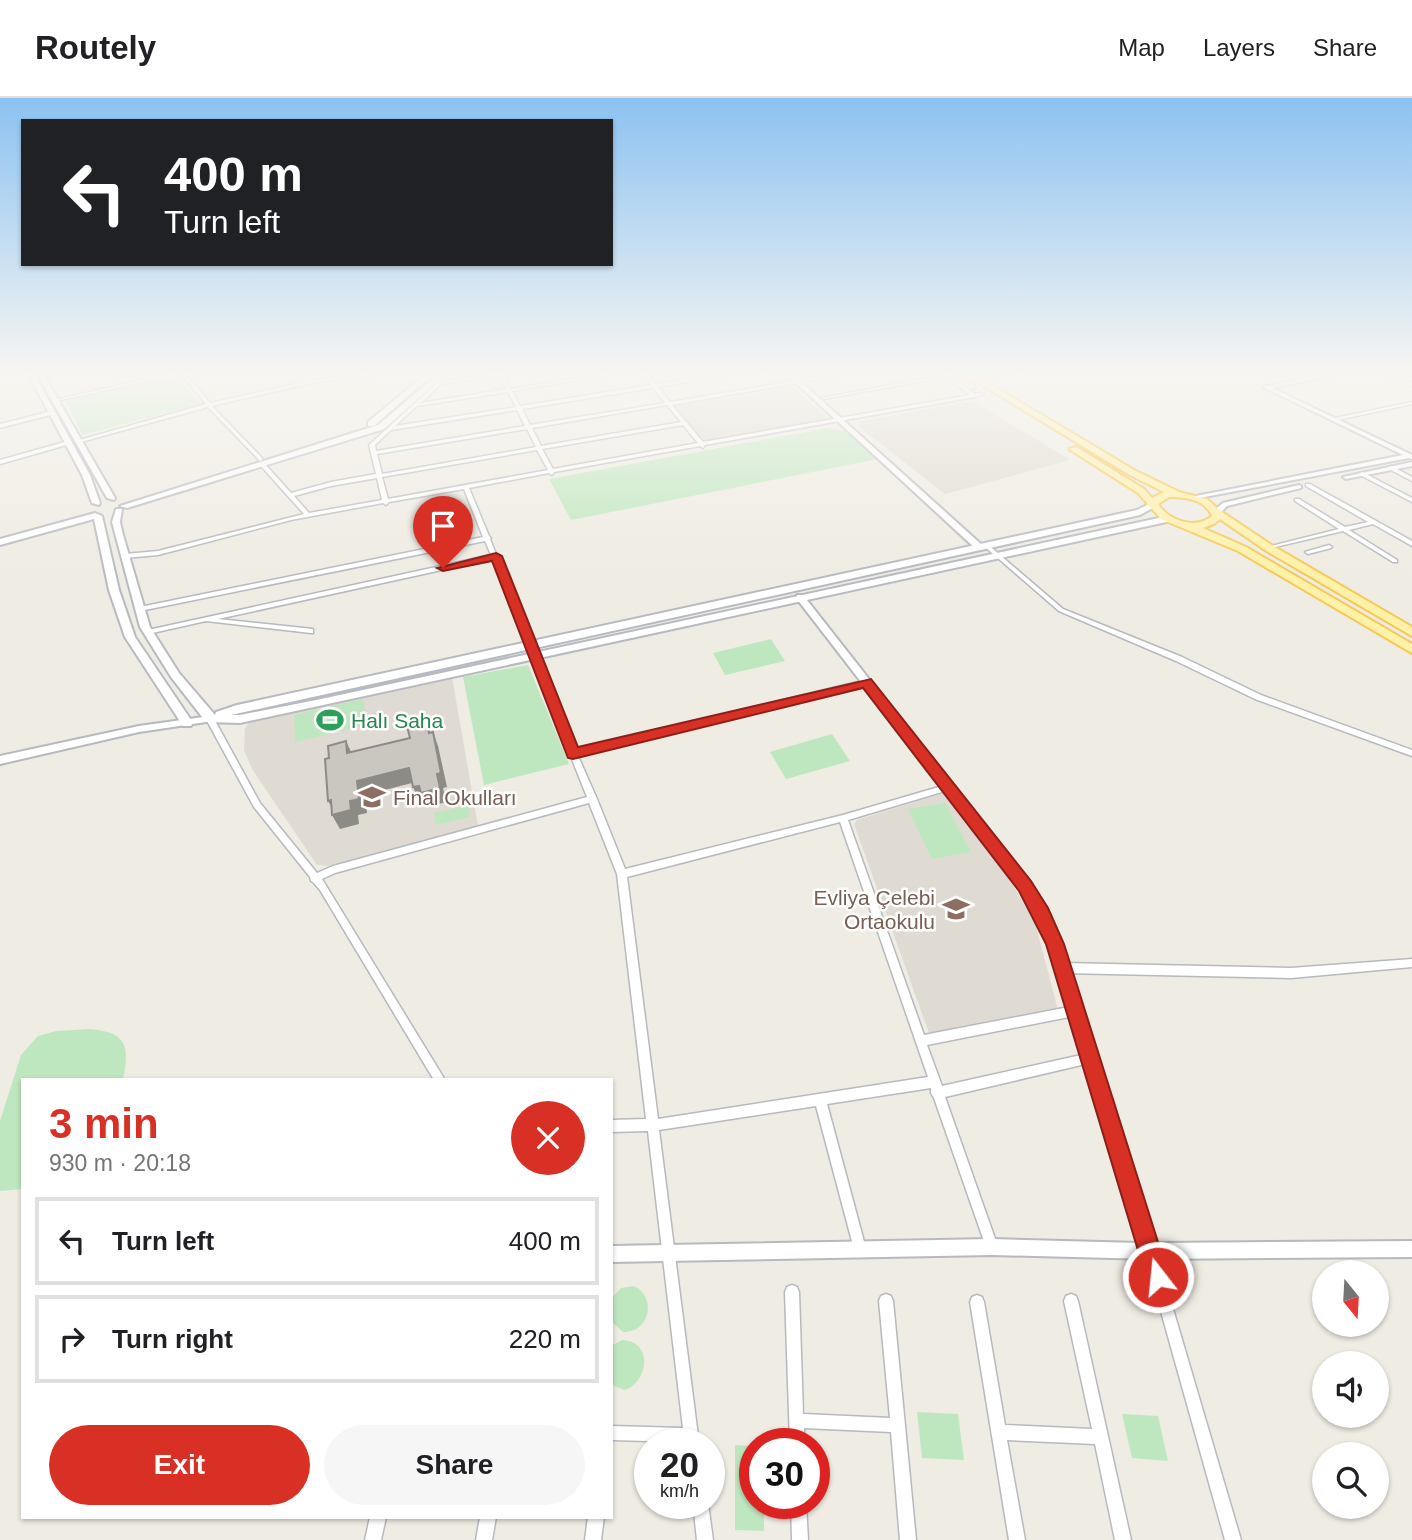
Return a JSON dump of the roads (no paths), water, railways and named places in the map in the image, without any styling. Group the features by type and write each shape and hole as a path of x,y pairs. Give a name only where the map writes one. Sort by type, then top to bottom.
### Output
{"main road":[{"path":"66,439 86,475 114,590 130,637 187,723"},
{"path":"261,462 328,439"},
{"path":"0,535 122,505 339,439"},
{"path":"1053,439 1141,491 1168,519"},
{"path":"1077,439 1131,472 1176,494 1196,498 1269,548 1412,632"},
{"path":"79,441 111,498 122,505"},
{"path":"210,719 237,709 1140,512 1160,496 1176,494"},
{"path":"0,542 94,511 111,498"},
{"path":"122,505 116,522 139,610 148,632 175,675 210,719"},
{"path":"1188,525 1214,521 1216,512"},
{"path":"210,719 240,719 1168,519 1242,549 1412,649"}],"street":[{"path":"79,441 85,439"},
{"path":"240,439 308,515"},
{"path":"378,439 372,445 382,475 386,503"},
{"path":"376,453 459,439"},
{"path":"533,439 552,473"},
{"path":"289,495 382,475 592,439"},
{"path":"697,439 703,446"},
{"path":"125,556 158,553 308,515 739,439"},
{"path":"863,439 1061,610 1179,659 1258,697 1412,753"},
{"path":"1374,439 1411,458"},
{"path":"0,462 68,443"},
{"path":"1216,512 1220,506 1231,502 1391,468 1411,458"},
{"path":"1196,498 1411,458"},
{"path":"1391,468 1412,479"},
{"path":"1362,474 1412,500"},
{"path":"1308,485 1412,544"},
{"path":"467,489 622,874 690,1428"},
{"path":"1297,500 1395,561"},
{"path":"1269,548 1374,523"},
{"path":"1307,552 1329,547 1314,537"},
{"path":"139,610 488,538"},
{"path":"148,632 496,556"},
{"path":"800,597 1042,913 1063,968 1074,1011 1150,1251 1233,1540"},
{"path":"204,619 311,631"},
{"path":"573,754 866,683"},
{"path":"0,760 139,729 210,719 257,806 314,878 362,948 439,1078"},
{"path":"622,874 842,818 948,787"},
{"path":"314,878 333,870 593,799"},
{"path":"842,818 992,1247"},
{"path":"1063,968 1291,973 1412,963"},
{"path":"922,1041 1074,1011"},
{"path":"613,1126 654,1125 820,1099 935,1087 1090,1058"},
{"path":"820,1099 860,1249"},
{"path":"613,1254 992,1247 1150,1251 1412,1250"},
{"path":"792,1292 796,1428"},
{"path":"886,1301 908,1540"},
{"path":"1071,1301 1123,1540"},
{"path":"977,1302 1017,1540"},
{"path":"796,1421 897,1425"},
{"path":"613,1433 634,1435"},
{"path":"999,1433 1100,1437"},
{"path":"373,1540 378,1519"},
{"path":"484,1540 488,1519"},
{"path":"593,1540 596,1519"},
{"path":"702,1519 705,1540"},
{"path":"799,1519 800,1540"}],"place":[{"name":"Halı Saha","path":"330,720"},
{"name":"Final Okulları","path":"372,797"},
{"name":"Evliya Çelebi Ortaokulu","path":"956,909"}]}
